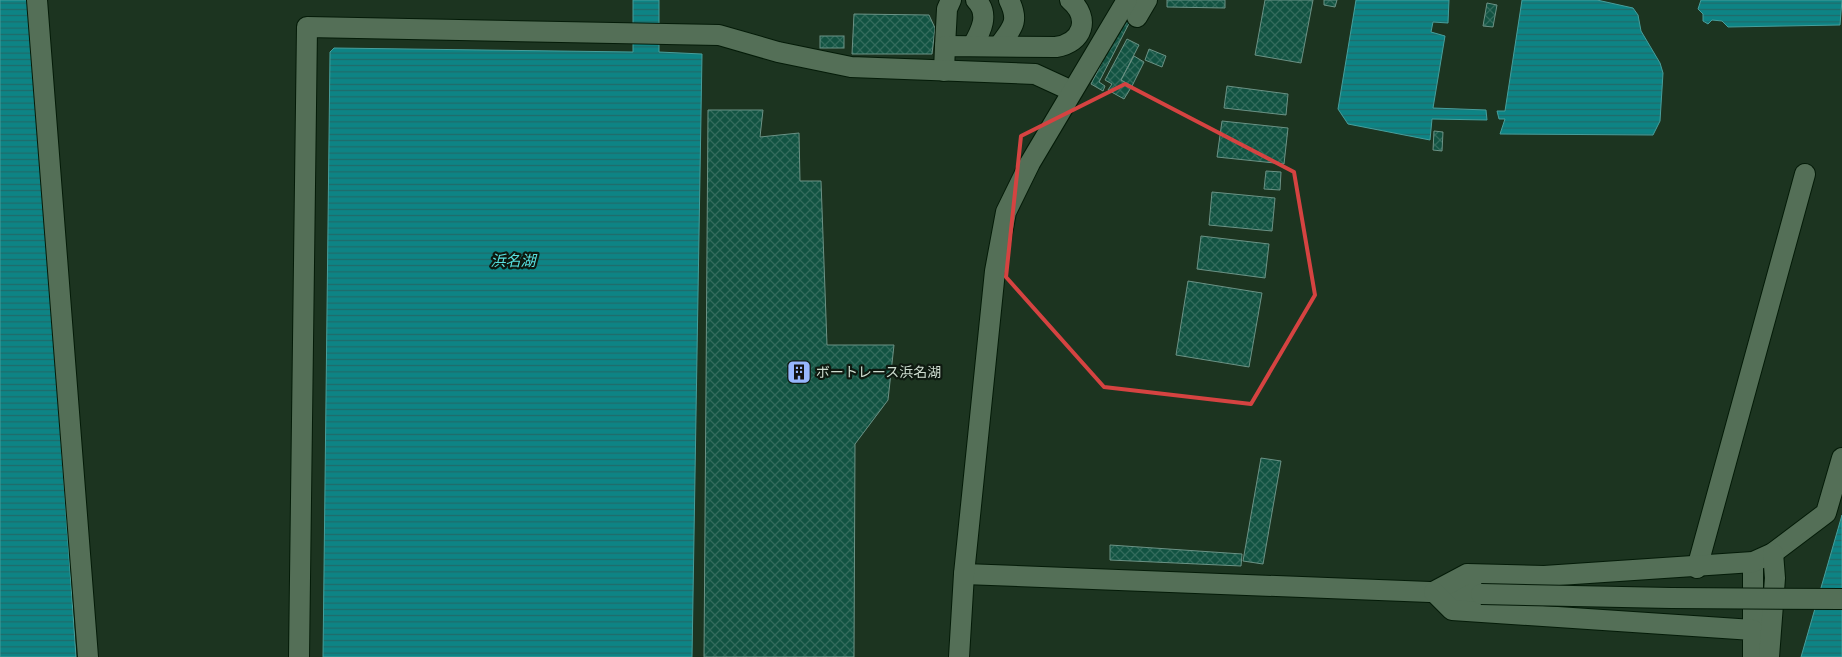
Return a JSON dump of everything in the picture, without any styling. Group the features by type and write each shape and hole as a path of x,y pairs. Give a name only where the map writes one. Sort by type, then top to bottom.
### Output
{"street":[{"path":"37,0 88,657"},
{"path":"944,71 947,9 951,0"},
{"path":"973,45 984,25 984,12 976,0"},
{"path":"999,46 1015,22 1016,16 1009,0"},
{"path":"945,46 1056,46 1073,41 1078,36 1082,21 1081,12 1070,0"},
{"path":"959,657 964,574 995,271 1006,212 1030,163 1072,91 1137,5"},
{"path":"300,657 307,27 719,35 778,52 852,67 1035,74 1072,91"},
{"path":"1697,568 1805,174"},
{"path":"1434,592 1467,574 1544,576 1697,568 1753,562 1772,553 1826,513 1842,458"},
{"path":"1753,657 1763,630 1775,578 1772,553"},
{"path":"1753,562 1769,657"},
{"path":"964,574 1481,594 1842,599"},
{"path":"1434,592 1452,610 1763,630"}],"highlighted area":[{"path":"1125,84 1294,172 1315,295 1251,404 1104,387 1006,277 1021,136"}],"water":[{"path":"0,0 40,0 53,326 76,657 0,657"},
{"name":"浜名湖","path":"633,0 659,0 659,52 702,54 692,657 323,657 330,52 334,48 633,52"},
{"path":"1356,0 1449,0 1448,23 1433,22 1431,32 1445,36 1433,108 1486,110 1487,120 1432,119 1430,140 1348,124 1338,109"},
{"path":"1522,0 1597,0 1633,8 1638,15 1641,31 1660,63 1663,73 1660,121 1653,135 1500,134 1505,119 1499,119 1497,111 1505,111"},
{"path":"1701,0 1842,0 1840,25 1728,27 1722,21 1712,20 1708,24 1703,21 1703,14 1698,9"},
{"path":"1842,515 1842,657 1801,657"}],"building":[{"path":"1134,0 1141,0 1099,82 1105,86 1103,91 1091,84"},
{"path":"1167,0 1225,0 1225,8 1167,7"},
{"path":"1265,0 1313,0 1301,63 1255,55"},
{"path":"1324,0 1337,0 1335,7 1324,5"},
{"path":"1487,3 1497,5 1493,27 1483,26"},
{"path":"854,14 929,15 935,28 932,54 852,54"},
{"path":"820,36 844,36 844,48 820,48"},
{"path":"1127,39 1139,45 1121,80 1132,86 1124,99 1108,90 1112,84 1105,80"},
{"path":"1149,49 1166,56 1162,67 1145,60"},
{"path":"1134,56 1144,62 1132,86 1121,80"},
{"path":"1227,86 1288,94 1286,115 1224,108"},
{"name":"ボートレース浜名湖","path":"708,110 763,110 760,137 799,133 800,181 821,181 827,345 894,345 888,400 855,444 854,657 704,657"},
{"path":"1222,121 1288,128 1284,164 1217,157"},
{"path":"1434,131 1443,132 1442,151 1433,150"},
{"path":"1266,171 1281,172 1280,190 1264,189"},
{"path":"1212,192 1275,198 1272,231 1209,225"},
{"path":"1201,236 1269,244 1265,278 1197,269"},
{"path":"1188,281 1262,293 1249,367 1176,355"},
{"path":"1261,458 1281,461 1263,564 1243,561"},
{"path":"1110,545 1242,554 1241,566 1110,560"}],"place":[{"name":"ボートレース浜名湖","path":"799,372"}]}
